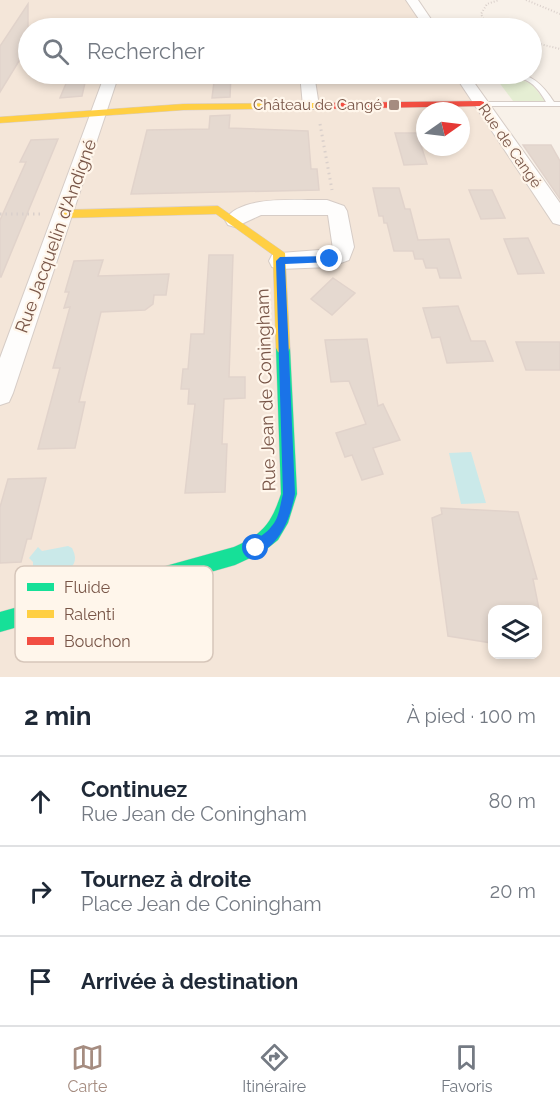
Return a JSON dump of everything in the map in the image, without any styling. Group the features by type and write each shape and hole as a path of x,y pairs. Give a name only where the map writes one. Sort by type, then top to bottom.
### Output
{"street":[{"path":"412,0 424,18"},
{"name":"Rue Jacquelin d'Andigné","path":"0,393 109,84"},
{"path":"309,84 311,106"},
{"name":"Rue de Cangé","path":"468,84 560,218"},
{"path":"0,120 183,107 481,104"},
{"path":"64,214 218,210 273,248 279,253 280,261 330,259 342,254 344,247 339,215 333,208 261,208 252,210 235,220"},
{"name":"Rue Jean de Coningham","path":"199,566 256,548 276,531 285,513 289,494 280,261"},
{"name":"Rue Jean de Coningham","path":"0,622 15,618"}],"lane":[{"path":"537,84 556,105"},
{"path":"481,104 556,105"}],"path":[{"path":"483,18 481,14 487,4 499,0"},
{"path":"526,0 560,15"},
{"path":"542,45 560,50"},
{"path":"323,120 319,125 334,202 333,208"},
{"path":"0,214 64,214"}],"shaded area":[{"path":"0,0 412,0 424,18 18,18 18,84 468,84 560,218 560,677 0,677"}],"green space":[{"path":"500,84 532,84 545,101 513,101"}],"water":[{"path":"471,452 486,503 461,504 449,453"},
{"path":"68,546 72,548 75,556 72,566 33,566 29,558 38,547 42,551"}],"building":[{"path":"28,4 28,18 19,18"},
{"path":"18,19 18,63 0,92 0,46"},
{"path":"66,84 85,84 82,96 60,98"},
{"path":"214,84 231,84 230,97 212,98"},
{"path":"230,115 229,128 308,131 311,169 317,169 319,190 131,194 147,130 209,129 210,116"},
{"path":"395,133 416,133 416,156 424,156 427,164 404,165"},
{"path":"58,139 0,277 0,220 26,162 20,162 31,140"},
{"path":"523,145 551,145 560,161 560,199"},
{"path":"373,188 399,188 405,209 410,209 418,240 449,239 461,278 440,278 437,268 426,268 423,259 415,259 413,251 394,251 387,223 384,223 383,216 379,216"},
{"path":"469,190 492,190 505,218 481,219"},
{"path":"528,238 544,273 518,274 504,239"},
{"path":"209,255 233,255 229,377 245,377 245,398 224,399 222,444 227,444 225,492 185,493 195,404 188,404 189,389 181,389 183,369 188,369 191,334 204,334"},
{"path":"103,260 98,276 169,274 166,295 154,295 153,304 145,310 101,312 79,402 85,402 75,448 38,449 60,368 53,368 70,307 64,308 69,292 65,292 74,261"},
{"path":"333,278 355,293 332,315 311,299"},
{"path":"458,306 471,341 485,341 493,361 447,363 440,337 432,338 423,308"},
{"path":"367,339 378,406 383,404 400,440 373,448 383,474 362,480 352,455 345,457 336,433 366,424 349,381 331,382 325,340"},
{"path":"516,342 560,342 560,370 526,370"},
{"path":"46,478 31,539 27,539 21,562 0,563 0,507 8,479"},
{"path":"441,508 518,512 537,579 533,579 538,605 488,605 488,642 448,636 432,518 442,514"}],"traffic: fast":[{"path":"199,566 235,556 257,546 272,534 282,517 289,494 283,348"},
{"path":"0,622 15,618"}],"traffic: slow":[{"path":"0,120 183,107 317,106"},
{"path":"64,214 218,210 279,253 283,348"}],"traffic: jam":[{"path":"317,106 481,104"}],"place":[{"name":"Château de Cangé","path":"394,105"}],"route":[{"path":"256,548 276,531 285,513 289,494 280,261 330,259"}]}
